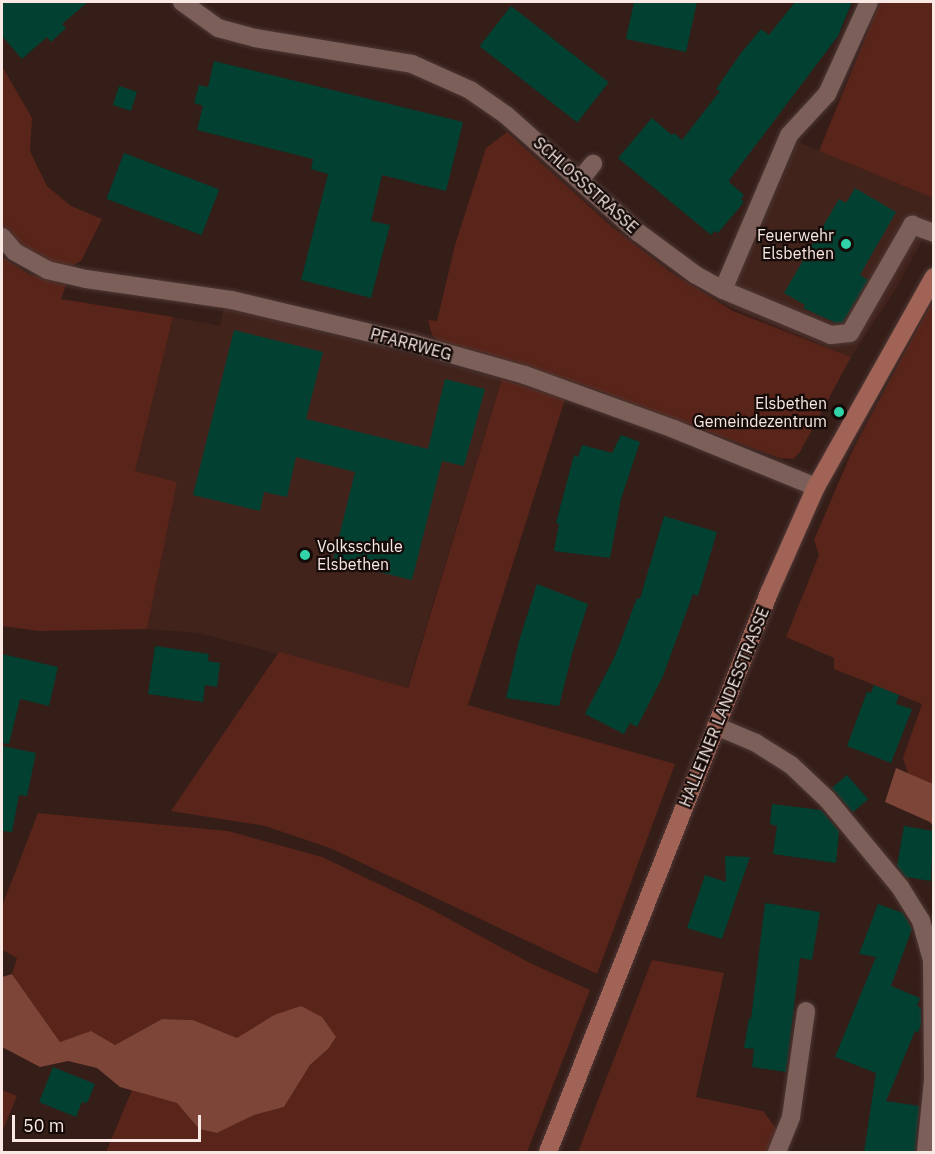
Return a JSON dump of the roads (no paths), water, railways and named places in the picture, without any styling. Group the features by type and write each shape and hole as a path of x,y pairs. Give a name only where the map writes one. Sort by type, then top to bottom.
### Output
{"main road":[{"name":"HALLEINER LANDESSTRASSE","path":"548,1152 769,593 816,487 933,277"}],"street":[{"name":"SCHLOSSSTRASSE","path":"182,2 218,28 246,36 412,64 436,73 488,101 639,232 696,275 723,290 831,335 850,333 912,225 933,233"},
{"path":"723,290 789,135 827,94 869,2"},
{"path":"580,180 593,164"},
{"name":"PFARRWEG","path":"2,237 15,252 47,270 86,279 232,300 412,344 525,375 674,429 816,487"},
{"path":"716,726 756,743 791,765 820,792 856,830 900,887 921,921 932,960 933,1080 926,1152"},
{"path":"777,1152 791,1117 806,1011"}],"place":[{"name":"Feuerwehr Elsbethen","path":"846,244"},
{"name":"Elsbethen Gemeindezentrum","path":"839,412"},
{"name":"Volksschule Elsbethen","path":"305,555"}]}
